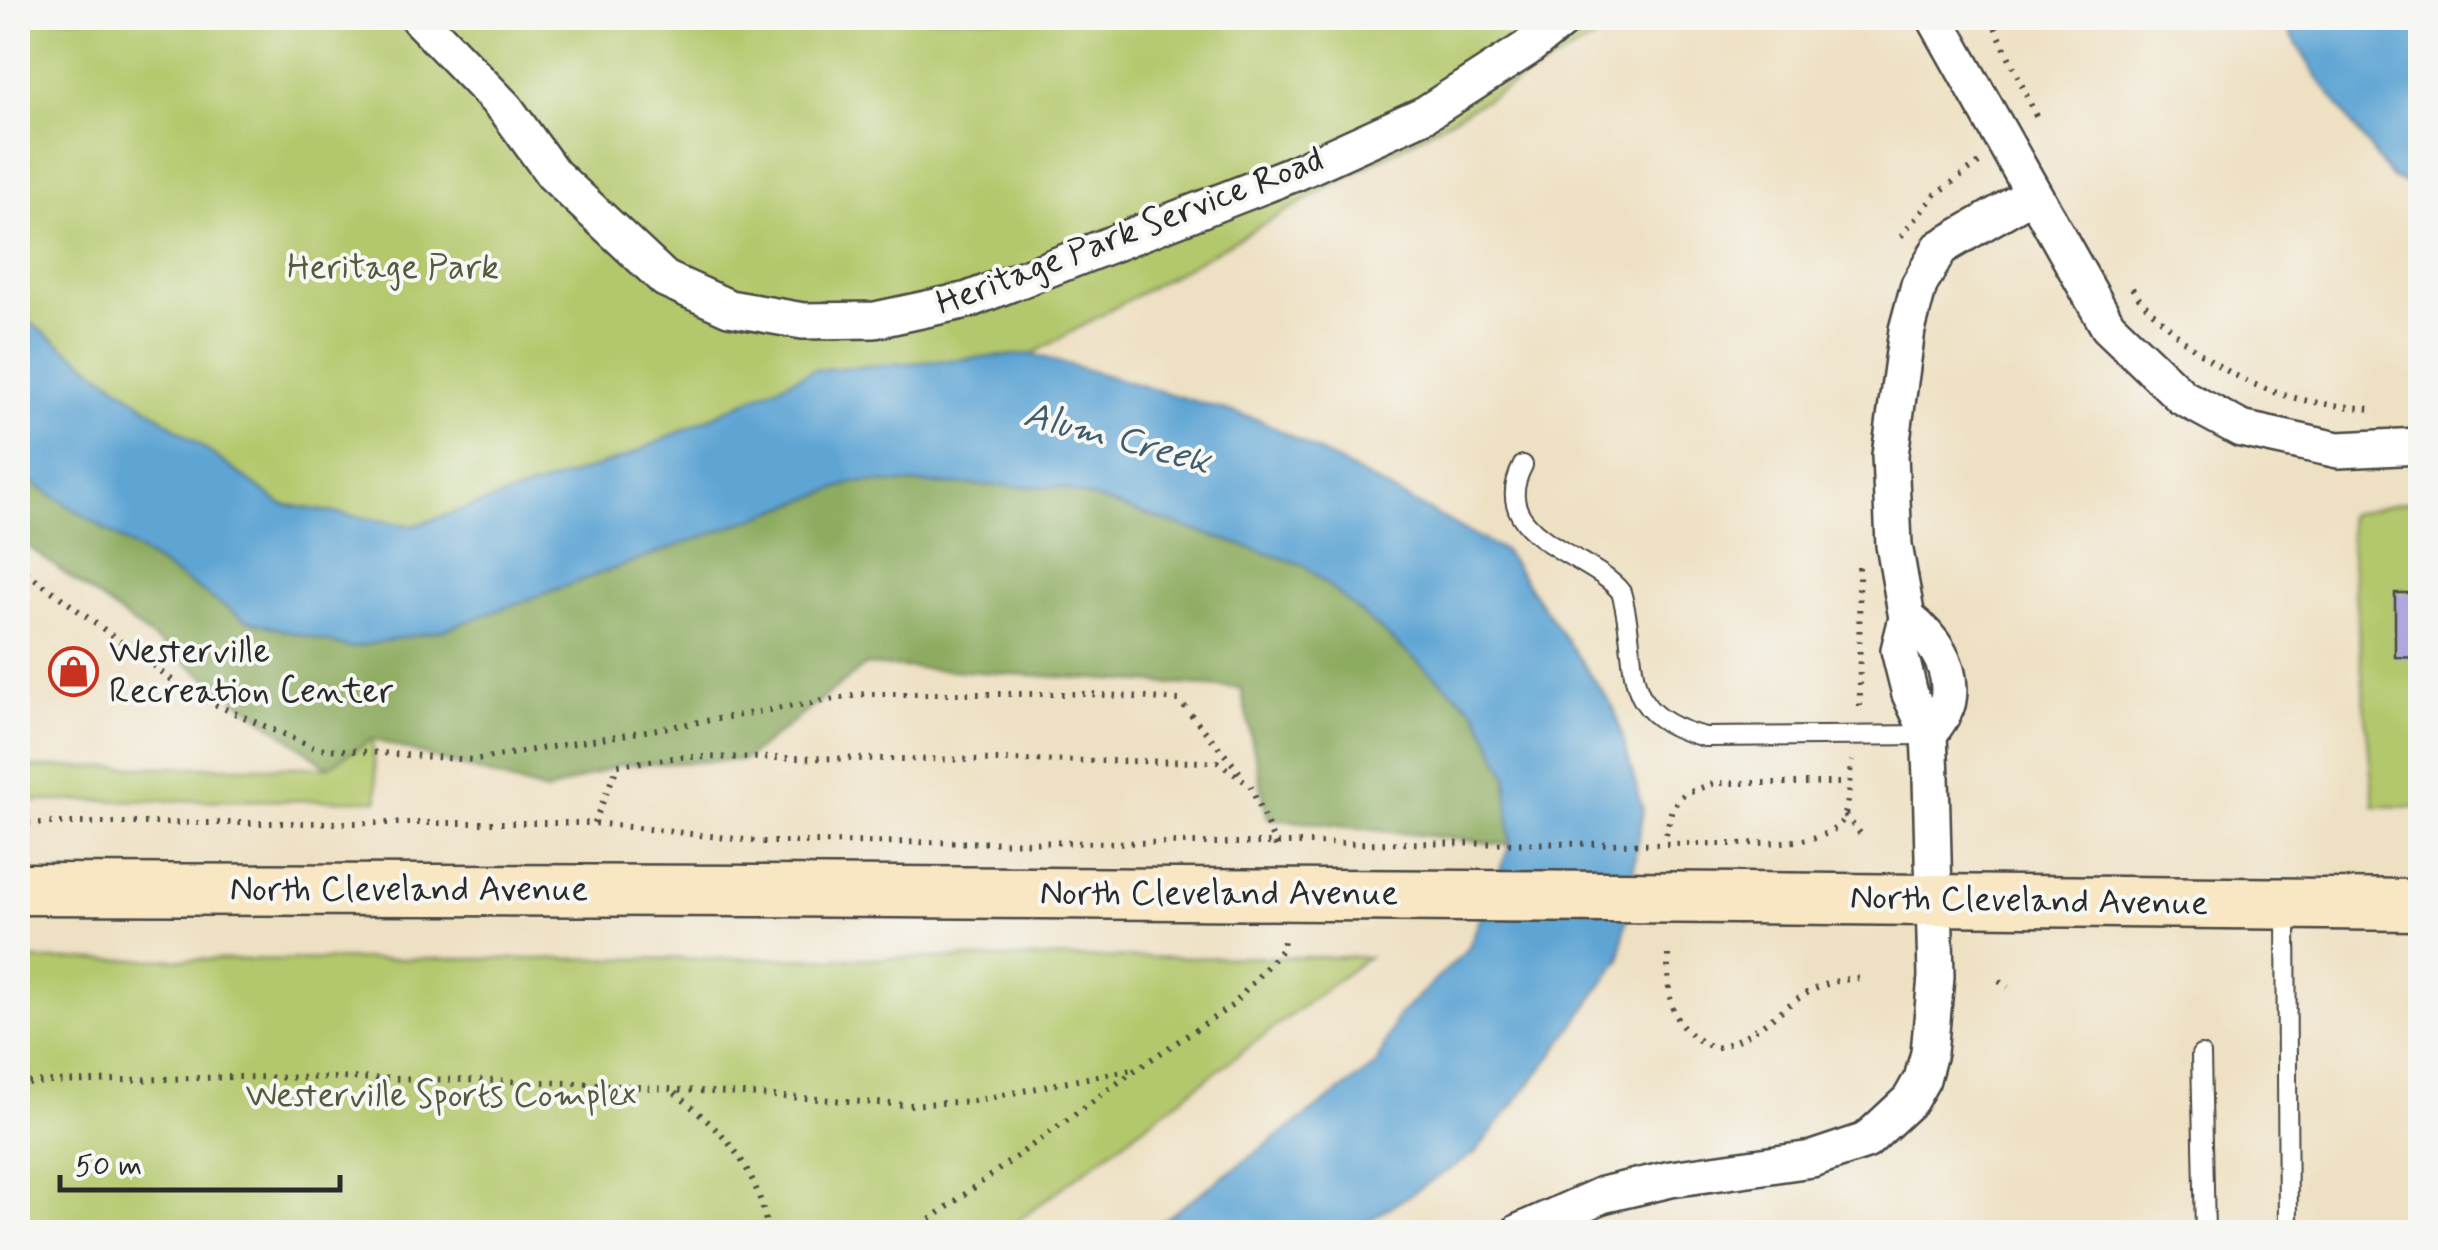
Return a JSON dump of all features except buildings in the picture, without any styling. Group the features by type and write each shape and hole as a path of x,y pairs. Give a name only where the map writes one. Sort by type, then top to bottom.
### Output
{"main road":[{"name":"North Cleveland Avenue","path":"18,890 763,891 2420,905"}],"street":[{"name":"Heritage Park Service Road","path":"418,18 506,109 553,174 665,279 729,308 803,321 875,320 968,300 1295,173 1425,114 1526,49 1565,18"},
{"path":"1935,18 2108,326 2182,396 2241,429 2338,450 2420,446"},
{"path":"1519,1232 1602,1195 1671,1179 1812,1159 1866,1141 1885,1128 1910,1100 1929,1053 1936,977 1935,900 1928,736 1910,694 1899,650 1907,618 1894,545 1890,456 1907,330 1919,285 1940,248 2032,195"}],"lane":[{"path":"1523,464 1514,482 1519,511 1540,538 1611,579 1621,592 1636,686 1650,714 1676,730 1705,737 1928,736"},
{"path":"2286,903 2288,1232"},
{"path":"2201,1055 2205,1232"}],"path":[{"path":"1990,18 2042,129"},
{"path":"2129,284 2139,299 2190,346 2250,386 2318,405 2380,409"},
{"path":"18,566 190,694 315,748 474,760 865,694 1090,694 1179,700 1250,785 1268,818 1284,868"},
{"path":"594,824 618,766 681,757 1218,762 1250,785"},
{"path":"18,824 594,824 763,842 1740,844 1821,836 1835,830 1845,815 1847,783 1715,783 1684,794 1672,808 1666,834"},
{"path":"1845,815 1864,838"},
{"path":"912,1232 1138,1068 1233,1005 1282,948 1286,933"},
{"path":"1668,955 1668,988 1677,1020 1686,1032 1715,1048 1736,1042 1816,986 1832,979 1862,978"},
{"path":"1998,981 2008,986"},
{"path":"18,1083 254,1077 578,1083 908,1105 973,1101 1068,1086 1138,1068"},
{"path":"673,1091 726,1135 754,1178 768,1232"}],"green space":[{"name":"Heritage Park","path":"18,18 1631,18 1032,354 813,370 626,457 413,526 281,504 18,314"},
{"path":"18,473 246,620 443,630 855,482 1059,487 1304,565 1476,711 1507,775 1510,845 1268,818 1241,688 866,665 744,760 618,765 546,792 372,739 328,767 18,539"},
{"path":"2420,499 2420,807 2374,806 2348,515"},
{"path":"372,739 378,800 18,801 18,767 328,767"},
{"name":"Westerville Sports Complex","path":"1368,957 1003,1232 18,1232 18,960"}],"water":[{"path":"2281,18 2420,18 2420,189 2392,178 2317,77"},
{"name":"Alum Creek","path":"18,314 281,504 413,526 626,457 813,370 1032,354 1260,420 1504,551 1614,708 1643,810 1620,959 1552,1056 1474,1154 1351,1232 1147,1232 1376,1065 1397,1017 1468,949 1510,845 1507,775 1476,711 1304,565 1059,487 855,482 443,630 350,648 246,620 18,473"}],"place":[{"name":"Westerville Recreation Center","path":"74,672"}]}
